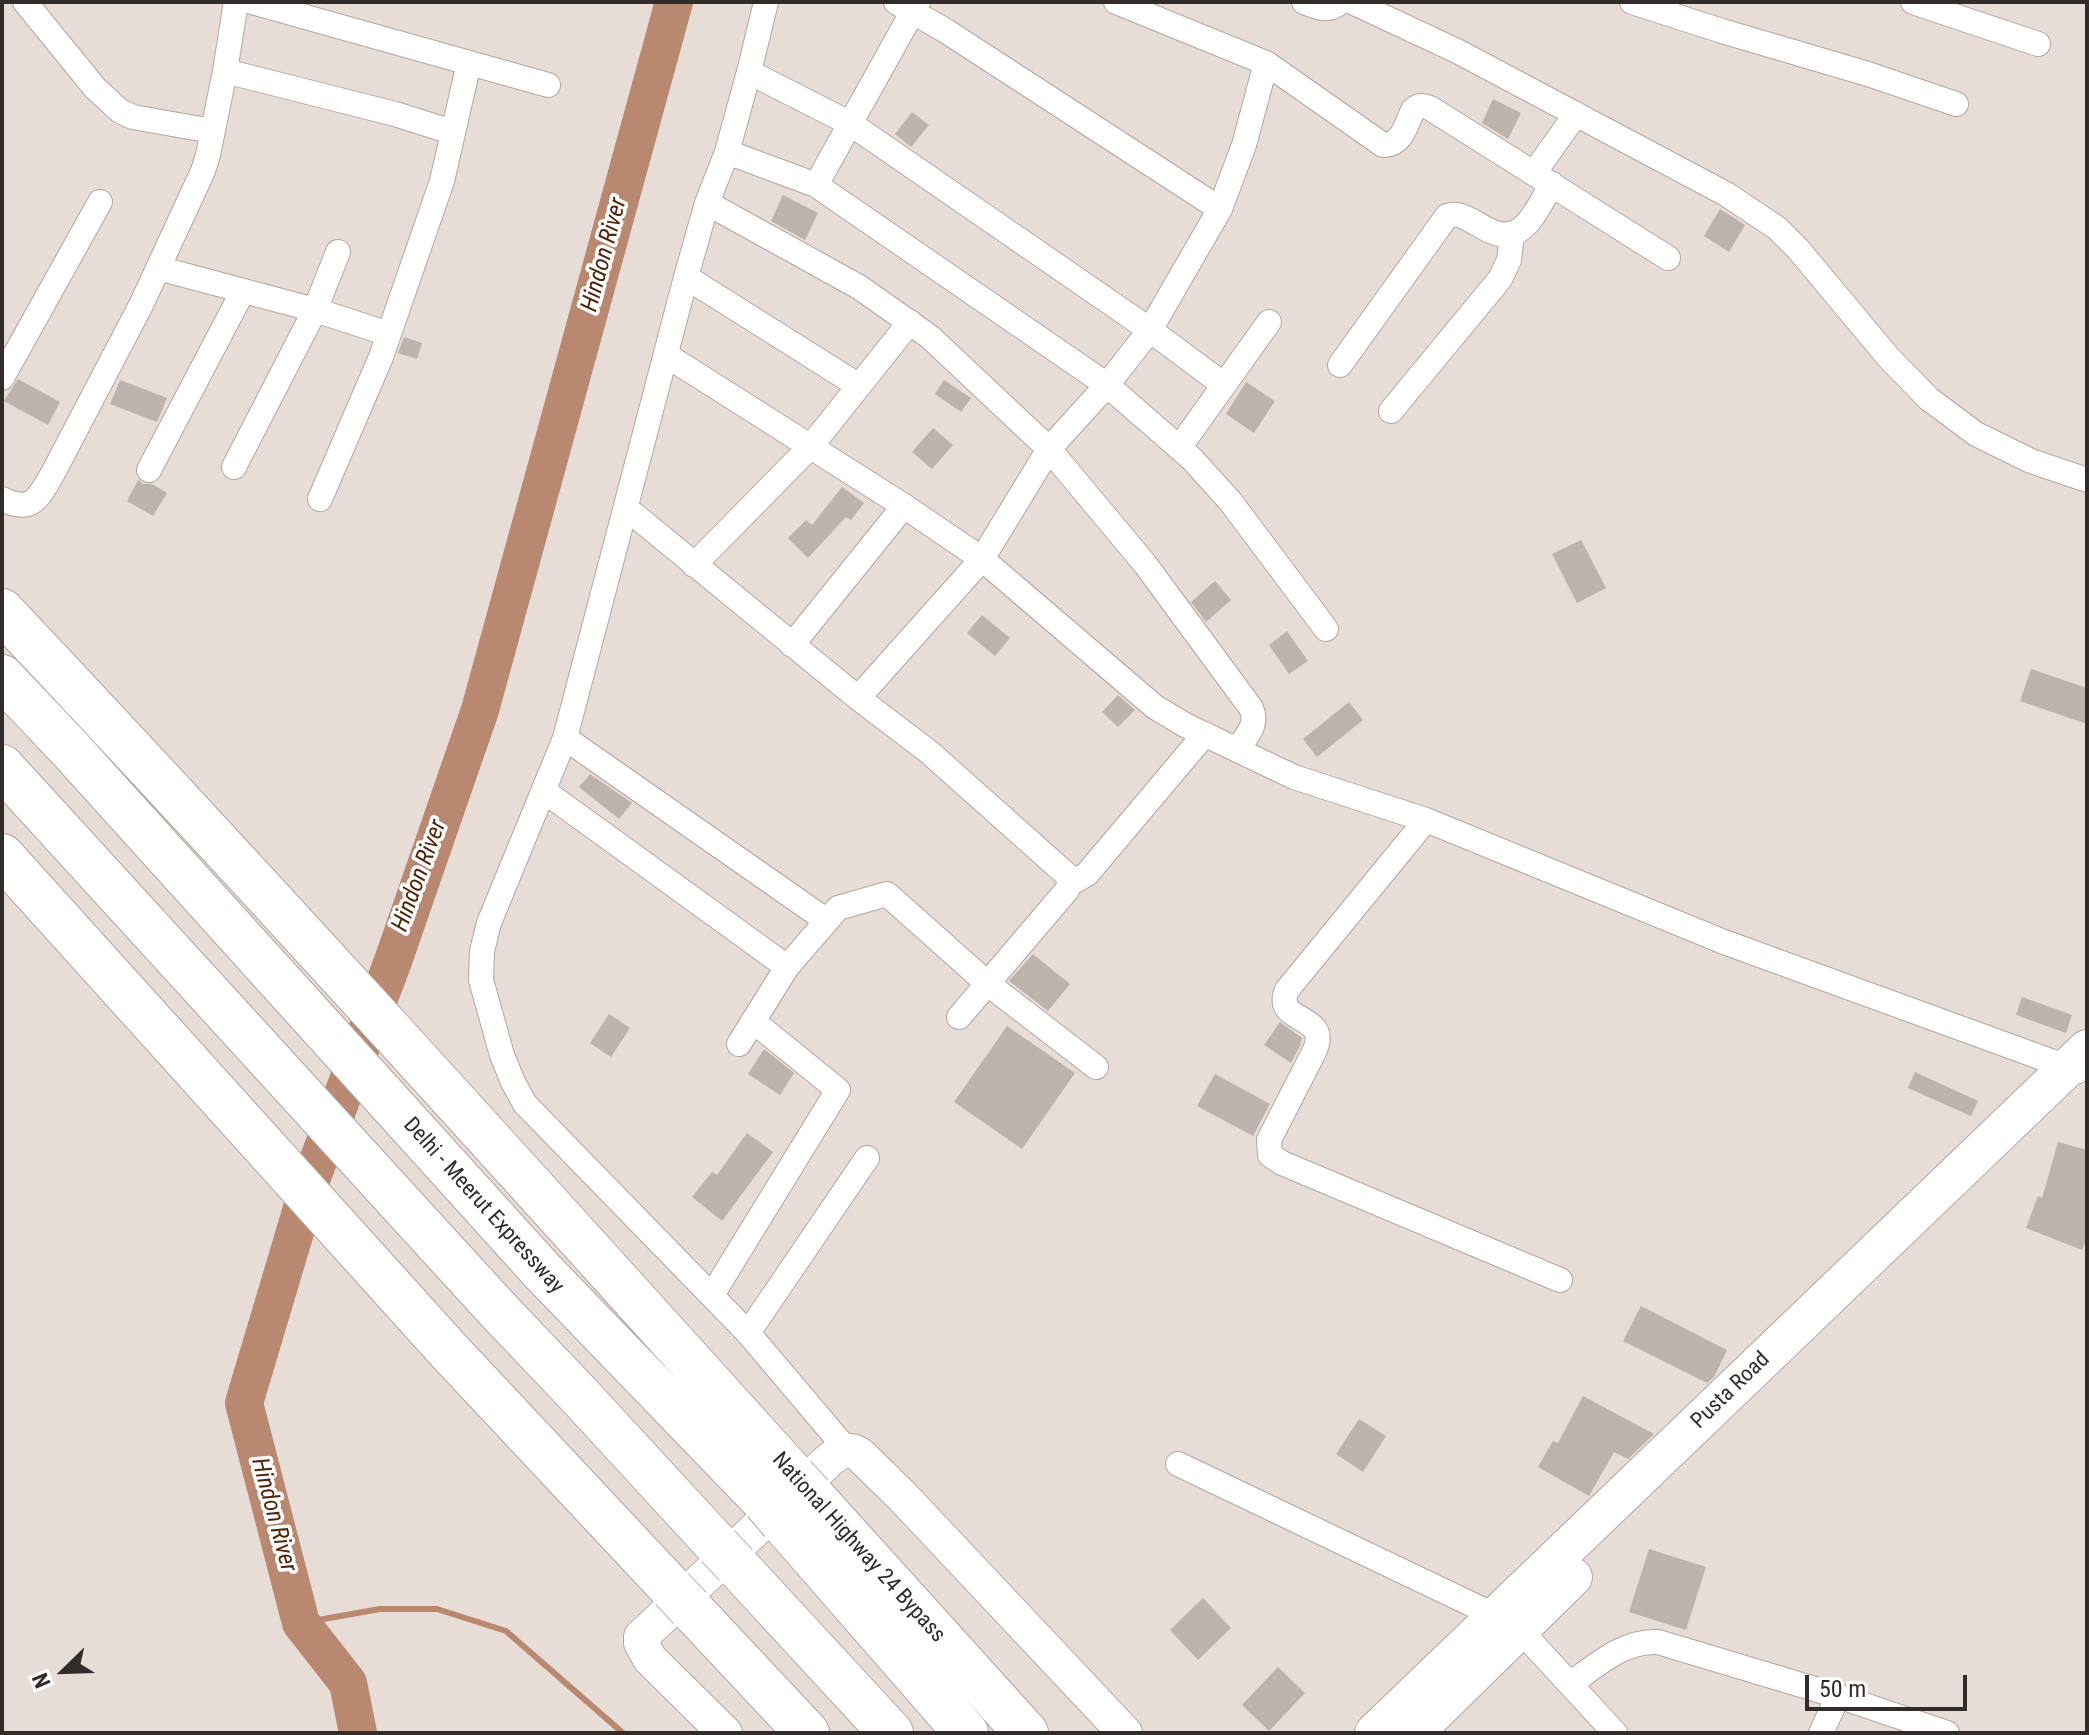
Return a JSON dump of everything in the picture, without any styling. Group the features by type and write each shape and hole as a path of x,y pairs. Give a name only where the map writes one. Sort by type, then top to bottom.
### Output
{"highway":[{"name":"National Highway 24 Bypass","path":"2,611 691,1362 788,1499 1026,1733"},
{"name":"Delhi - Meerut Expressway","path":"2,677 543,1272 788,1499 966,1733"},
{"path":"15,781 498,1310 891,1733"},
{"path":"2,856 449,1351 807,1733"}],"main road":[{"name":"Pusta Road","path":"1374,1733 1508,1623 1643,1504 2082,1068"},
{"name":"Pusta Road","path":"1414,1733 1508,1623"}],"street":[{"path":"25,2 95,88 120,111 133,117 212,131"},
{"path":"2,499 22,506 37,500 141,305 203,171 225,71 236,2"},
{"path":"252,2 548,85"},
{"path":"766,2 727,152 707,203 686,277 565,738 489,923 482,951 481,980 502,1055 525,1104 748,1333 847,1450"},
{"path":"1116,2 1266,63 1383,145 1397,141 1413,110 1425,106 1668,258"},
{"path":"1304,2 1327,9 1340,2"},
{"path":"1352,2 1457,51 1726,194 1777,228 1798,249 1889,358 1929,399 1976,434 2031,461 2087,480"},
{"path":"1632,2 1956,104"},
{"path":"1913,2 2038,44"},
{"path":"816,185 851,124 909,5 1220,209"},
{"path":"320,499 381,357 442,181 469,63"},
{"path":"858,698 982,559 1049,449 1107,385 1150,330 1220,209 1244,145 1266,63"},
{"path":"225,71 395,114 452,132"},
{"path":"749,72 851,124 1150,330 1224,385"},
{"path":"1340,365 1447,216 1458,214 1498,234 1512,235 1521,230 1530,219 1543,179 1576,114"},
{"path":"727,152 816,185 1107,385 1192,459 1230,501 1326,629"},
{"path":"2,378 100,202"},
{"path":"707,203 859,287 910,322 930,337 1049,449 1145,564 1251,708 1254,724 1237,750"},
{"path":"1391,411 1500,279 1509,260 1512,235"},
{"path":"234,467 315,310 338,252"},
{"path":"158,268 315,310 389,334"},
{"path":"686,277 859,386"},
{"path":"149,470 243,291"},
{"path":"694,565 811,446 910,322"},
{"path":"1179,448 1269,322"},
{"path":"666,355 982,559 1155,707 1205,734 1294,777 1426,820 1724,942 2082,1068"},
{"path":"792,645 904,506"},
{"path":"626,508 792,645 929,752 1050,859 1067,875 1070,884"},
{"path":"959,1017 1070,884 1087,874 1205,734"},
{"path":"565,738 827,921"},
{"path":"544,791 787,967"},
{"path":"1426,820 1287,990 1283,1002 1285,1007 1312,1026 1318,1038 1314,1052 1269,1140 1270,1155 1282,1163 1560,1280"},
{"path":"739,1044 787,967 838,908 887,894 988,984 1096,1067"},
{"path":"712,1295 838,1090 753,1021"},
{"path":"748,1333 867,1158"},
{"path":"725,1733 650,1659 641,1637 833,1456 847,1450 860,1455 902,1496 1125,1733"},
{"path":"1178,1464 1508,1623 1615,1733"},
{"path":"1570,1684 1627,1647 1646,1641 1669,1644 1947,1733"},
{"path":"1821,1733 1838,1696"}],"building":[{"path":"1493,99 1521,113 1508,139 1482,123"},
{"path":"912,112 929,125 911,147 895,134"},
{"path":"783,195 818,213 805,240 771,221"},
{"path":"1720,209 1745,225 1729,252 1704,236"},
{"path":"404,337 422,343 417,359 398,353"},
{"path":"18,379 60,402 48,425 4,401"},
{"path":"120,380 167,398 157,422 110,404"},
{"path":"944,380 971,398 961,412 935,394"},
{"path":"1246,382 1275,401 1254,433 1226,414"},
{"path":"933,428 953,445 932,469 912,452"},
{"path":"138,480 167,493 153,516 127,501"},
{"path":"842,487 864,503 851,520 846,517 808,558 788,538 806,520 812,525"},
{"path":"1581,540 1606,588 1577,603 1552,554"},
{"path":"1215,581 1231,600 1206,622 1191,602"},
{"path":"982,615 1010,638 995,656 967,633"},
{"path":"1287,631 1308,661 1289,674 1269,645"},
{"path":"2031,669 2087,688 2087,724 2020,701"},
{"path":"1118,695 1135,710 1118,727 1102,712"},
{"path":"1349,702 1363,720 1317,757 1303,739"},
{"path":"590,774 632,803 619,819 579,787"},
{"path":"1033,954 1070,984 1048,1011 1009,981"},
{"path":"2022,997 2072,1015 2066,1033 2016,1015"},
{"path":"609,1014 630,1028 611,1057 590,1043"},
{"path":"1280,1022 1302,1038 1291,1063 1264,1045"},
{"path":"1007,1026 1075,1073 1022,1149 954,1102"},
{"path":"764,1049 794,1073 780,1095 748,1074"},
{"path":"1915,1072 1978,1101 1971,1116 1908,1088"},
{"path":"1215,1074 1270,1104 1253,1136 1197,1106"},
{"path":"747,1133 773,1152 722,1221 692,1197 712,1172 717,1175"},
{"path":"2058,1142 2087,1150 2087,1238 2082,1250 2026,1228 2038,1196 2042,1198"},
{"path":"1641,1306 1727,1350 1714,1377 1707,1383 1623,1341"},
{"path":"1583,1396 1654,1434 1628,1459 1614,1452 1589,1496 1538,1467 1553,1441 1558,1443"},
{"path":"1359,1419 1386,1436 1363,1472 1336,1454"},
{"path":"1649,1549 1706,1567 1686,1630 1629,1612"},
{"path":"1203,1598 1231,1628 1198,1660 1170,1630"},
{"path":"1278,1667 1305,1693 1269,1731 1242,1705"}],"waterway":[{"name":"Hindon River","path":"358,1733 348,1683 301,1623 244,1403 309,1185 393,961 480,710 674,2"},
{"path":"301,1623 380,1609 437,1609 506,1631 623,1733"}]}
